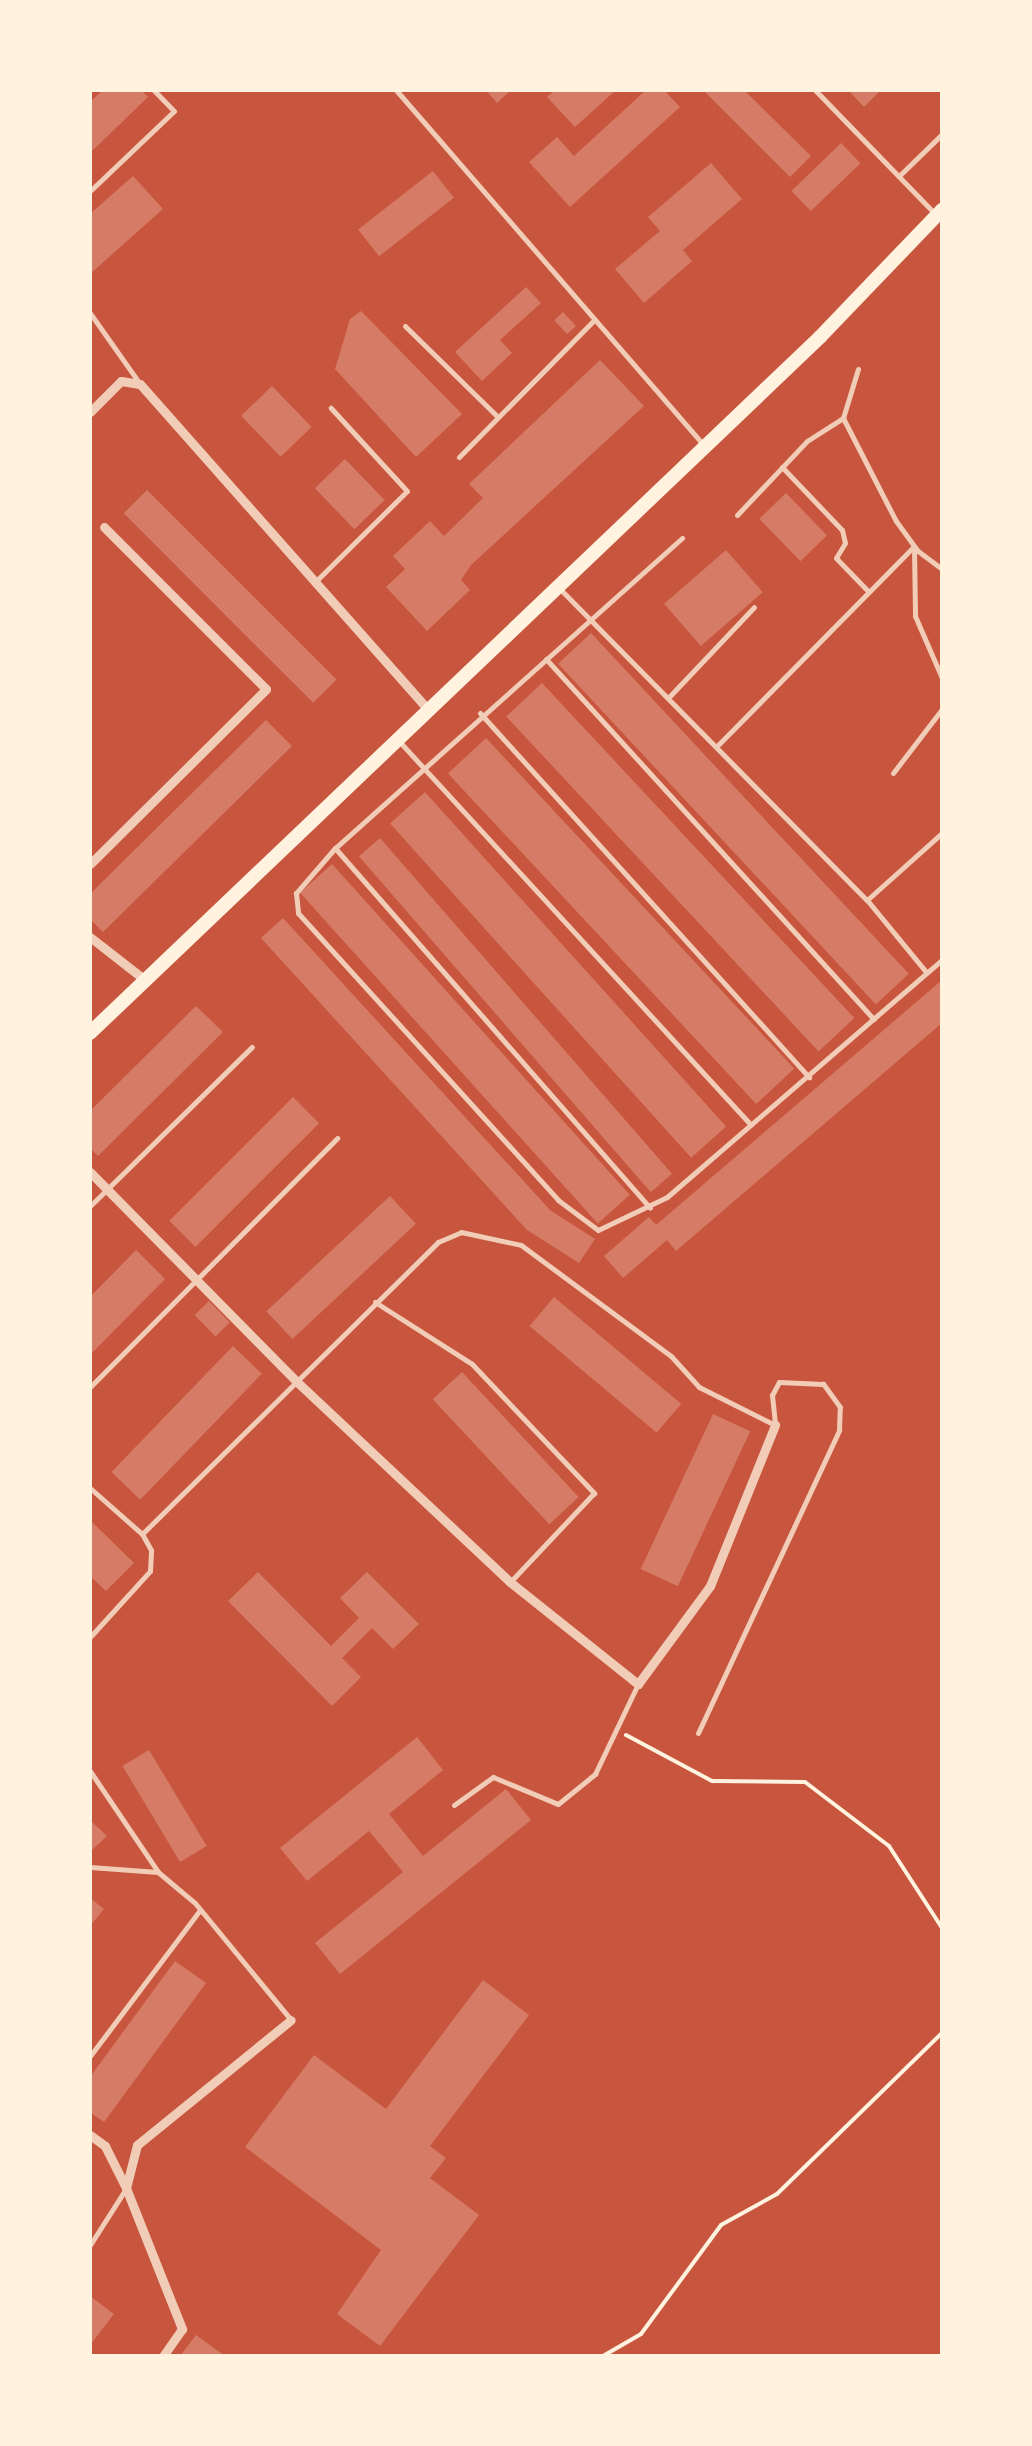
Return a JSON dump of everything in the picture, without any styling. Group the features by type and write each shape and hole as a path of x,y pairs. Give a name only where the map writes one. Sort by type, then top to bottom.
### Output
{"main road":[{"path":"90,1033 398,740 939,212"}],"street":[{"path":"90,412 122,381 140,384 313,584 428,708"},
{"path":"90,864 266,689 104,527"},
{"path":"90,937 145,980"},
{"path":"90,1172 295,1380 510,1582 638,1684 710,1586 774,1425"},
{"path":"126,2188 137,2145 291,2020"},
{"path":"90,2135 105,2146 126,2188 182,2330 163,2356"}],"lane":[{"path":"90,191 174,111 154,90"},
{"path":"396,90 704,444"},
{"path":"815,90 939,212"},
{"path":"899,176 942,134"},
{"path":"90,313 140,384"},
{"path":"459,458 594,320"},
{"path":"405,326 498,418"},
{"path":"737,515 819,430 843,418 858,370"},
{"path":"313,584 408,491 331,408"},
{"path":"843,418 914,546 942,568"},
{"path":"782,467 842,530 844,543 836,558 869,592"},
{"path":"682,538 592,622 480,713 335,848 296,893 298,913 568,1209 604,1230 650,1208 809,1077 942,960"},
{"path":"716,747 914,546"},
{"path":"914,546 915,616 942,678"},
{"path":"557,586 867,900 928,973"},
{"path":"668,698 754,607"},
{"path":"546,659 874,1019"},
{"path":"894,773 942,709"},
{"path":"480,713 809,1077"},
{"path":"398,740 751,1124"},
{"path":"867,900 942,834"},
{"path":"335,848 650,1208"},
{"path":"90,1206 252,1047"},
{"path":"90,1387 337,1138"},
{"path":"142,1534 376,1302 448,1237 461,1232 521,1246 671,1356 699,1388 774,1425"},
{"path":"376,1302 472,1364 594,1493 510,1582"},
{"path":"698,1733 839,1430 840,1407 822,1384 779,1382 772,1395 774,1425"},
{"path":"90,1488 142,1534 152,1557 147,1577 90,1637"},
{"path":"454,1805 493,1776 558,1804 595,1774 638,1684"},
{"path":"90,1771 158,1872 200,1910 291,2020"},
{"path":"90,1866 158,1872"},
{"path":"90,2056 200,1910"},
{"path":"90,2245 126,2188"}],"path":[{"path":"616,1730 712,1782 806,1782 889,1846 942,1928"},
{"path":"603,2356 641,2334 722,2226 778,2194 942,2033"}],"building":[{"path":"103,90 141,90 148,97 90,153 90,102"},
{"path":"486,90 511,90 497,103"},
{"path":"555,90 616,90 575,127 547,97"},
{"path":"646,90 664,90 680,107 570,207 529,162 557,137 574,156"},
{"path":"703,90 744,90 811,156 790,177"},
{"path":"848,90 881,90 864,107"},
{"path":"841,143 860,163 811,211 791,191"},
{"path":"711,163 742,199 683,250 692,261 644,303 615,269 660,231 648,217"},
{"path":"433,171 454,198 379,256 358,229"},
{"path":"133,176 163,209 90,274 90,214"},
{"path":"526,287 541,303 500,340 512,353 482,381 455,352"},
{"path":"361,311 462,414 416,457 335,369 350,319"},
{"path":"563,312 576,326 567,334 554,320"},
{"path":"600,360 644,406 471,565 461,580 470,590 427,631 386,587 405,569 393,556 430,521 444,536 483,498 469,484"},
{"path":"272,386 312,427 281,457 241,416"},
{"path":"345,459 385,500 354,529 315,488"},
{"path":"147,490 337,680 313,703 124,513"},
{"path":"786,493 827,535 800,561 759,519"},
{"path":"726,550 763,592 701,646 664,604"},
{"path":"591,633 909,974 876,1005 558,664"},
{"path":"542,683 854,1018 819,1051 506,716"},
{"path":"266,720 292,746 103,932 90,919 90,894"},
{"path":"486,738 794,1069 756,1104 448,773"},
{"path":"425,792 726,1126 691,1158 390,823"},
{"path":"380,838 672,1174 651,1192 359,856"},
{"path":"332,864 630,1195 598,1223 300,893"},
{"path":"283,918 550,1210 595,1239 579,1263 527,1230 261,938"},
{"path":"942,980 942,1023 676,1251 667,1240 623,1278 604,1256 649,1217 656,1225"},
{"path":"196,1006 223,1032 98,1156 90,1148 90,1111"},
{"path":"293,1097 319,1123 195,1247 169,1221"},
{"path":"390,1196 416,1224 292,1339 266,1311"},
{"path":"136,1250 165,1279 90,1355 90,1297"},
{"path":"554,1297 681,1404 657,1433 530,1326"},
{"path":"209,1301 230,1323 215,1336 195,1315"},
{"path":"233,1346 262,1374 140,1500 111,1472"},
{"path":"462,1372 579,1497 549,1524 433,1399"},
{"path":"713,1414 750,1431 678,1586 641,1569"},
{"path":"90,1520 134,1563 106,1591 90,1576"},
{"path":"258,1572 331,1646 359,1618 340,1598 367,1572 419,1624 393,1649 372,1628 342,1658 361,1677 332,1706 228,1601"},
{"path":"417,1737 443,1770 389,1814 423,1856 506,1789 531,1820 340,1974 315,1943 403,1872 369,1831 307,1881 280,1848"},
{"path":"149,1750 207,1846 180,1862 122,1766"},
{"path":"90,1820 107,1836 90,1852"},
{"path":"90,1898 104,1909 90,1926"},
{"path":"175,1961 206,1983 104,2122 90,2112 90,2077"},
{"path":"483,1980 529,2015 430,2146 446,2158 430,2178 479,2215 380,2346 337,2314 381,2250 245,2147 314,2055 386,2109"},
{"path":"90,2296 114,2314 90,2345"},
{"path":"196,2335 225,2356 180,2356"}]}
